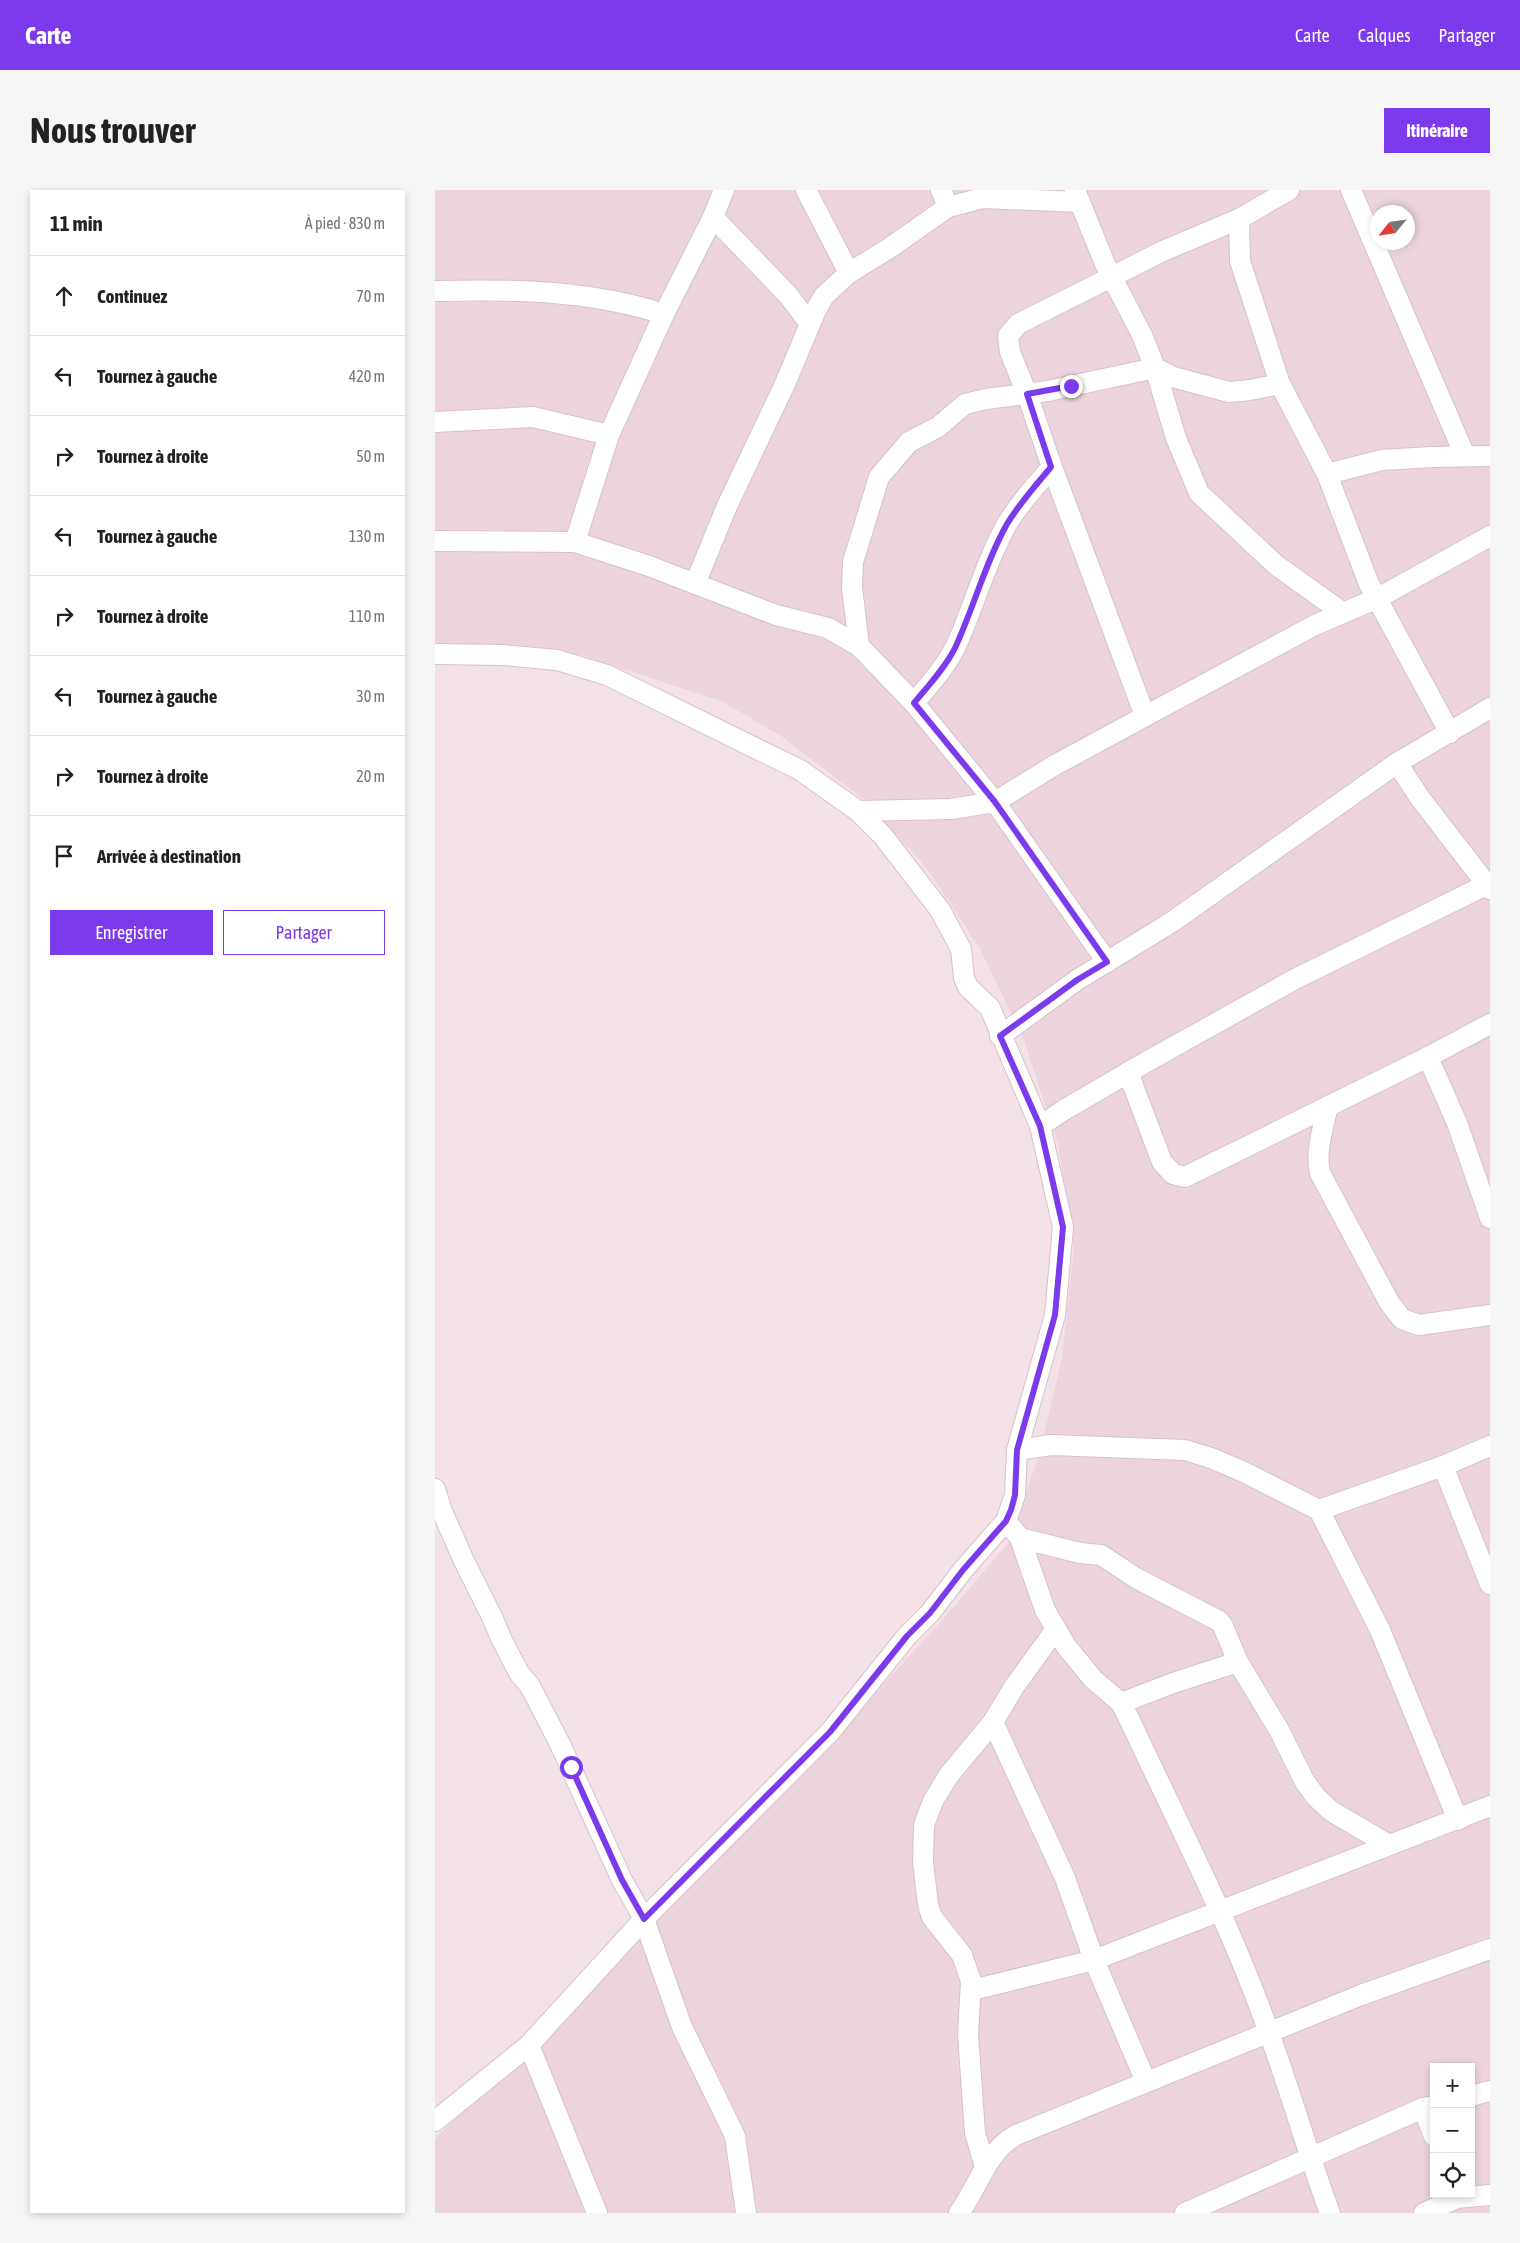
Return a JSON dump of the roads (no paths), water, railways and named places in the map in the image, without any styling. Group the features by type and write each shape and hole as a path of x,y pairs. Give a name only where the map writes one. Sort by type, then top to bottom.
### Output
{"street":[{"path":"575,542 609,435 664,314 713,218 724,190"},
{"path":"806,190 849,273"},
{"path":"1145,716 1051,467 1027,394 1010,352 1008,336 1018,324 1111,277 1239,219 1289,190"},
{"path":"1351,190 1465,456"},
{"path":"695,584 727,506 824,296 849,273 891,247 945,198 1077,196 1111,277 1142,335 1155,368 1176,438 1199,494 1276,565 1343,613"},
{"path":"713,218 788,295 810,324"},
{"path":"1239,219 1240,261 1280,384 1327,474 1369,584 1450,733"},
{"path":"435,291 553,292 622,302 664,314"},
{"path":"859,646 852,587 853,562 879,476 909,442 938,427 965,404 986,399 1027,394 1155,368 1173,377 1229,392 1280,384"},
{"path":"435,422 533,416 609,435"},
{"path":"1327,474 1382,460 1490,456"},
{"path":"914,703 939,673 954,649 982,578 1007,524 1051,467"},
{"path":"858,811 951,810 995,802 1055,765 1145,716 1315,625 1378,598 1490,536"},
{"path":"435,541 575,542 649,566 776,615 828,628 859,646 914,703 995,802 1107,962"},
{"path":"435,654 502,655 557,660 607,675 800,770 858,811 883,836 940,910 961,949 964,978 968,986 990,1008 1000,1036 1040,1126 1063,1227 1055,1315 1017,1450 1015,1495 1006,1521 963,1570 930,1613 902,1643 830,1732 644,1919 529,2045 435,2121"},
{"path":"1000,1036 1077,980 1172,922 1397,763 1490,708"},
{"path":"1040,1126 1128,1072 1295,979 1489,886 1420,798 1397,763"},
{"path":"1128,1072 1162,1162 1173,1174 1185,1177 1428,1057 1490,1024"},
{"path":"1428,1057 1457,1124 1490,1218"},
{"path":"1328,1106 1317,1161 1320,1173 1389,1302 1402,1318 1419,1325 1490,1315"},
{"path":"1017,1450 1051,1445 1185,1450 1227,1465 1319,1510 1380,1630 1458,1820"},
{"path":"1319,1510 1443,1466 1490,1446"},
{"path":"1443,1466 1490,1584"},
{"path":"435,1489 442,1511 464,1561 501,1638 519,1673 530,1686 560,1744 622,1880 644,1919 682,2026 735,2136 746,2213"},
{"path":"1006,1521 1020,1538 1045,1610 1066,1646 1093,1679 1121,1703 1219,1911 1269,2032 1310,2159 1330,2213"},
{"path":"1020,1538 1101,1555 1136,1578 1211,1615 1223,1626 1238,1662 1279,1730 1305,1782 1316,1797 1331,1811 1389,1845"},
{"path":"985,2167 975,2134 969,2034 971,1980 962,1955 932,1917 927,1906 923,1862 925,1825 933,1801 949,1775 993,1722 1014,1687 1056,1629"},
{"path":"1121,1703 1175,1682 1238,1662"},
{"path":"993,1722 1065,1878 1094,1960 1146,2082"},
{"path":"972,1990 1094,1960 1490,1806"},
{"path":"959,2213 972,2196 985,2167 1004,2141 1010,2138 1361,1995 1490,1949"},
{"path":"529,2045 597,2213"},
{"path":"1475,2095 1490,2091"},
{"path":"1185,2213 1428,2107"},
{"path":"1424,2213 1490,2195"}]}
